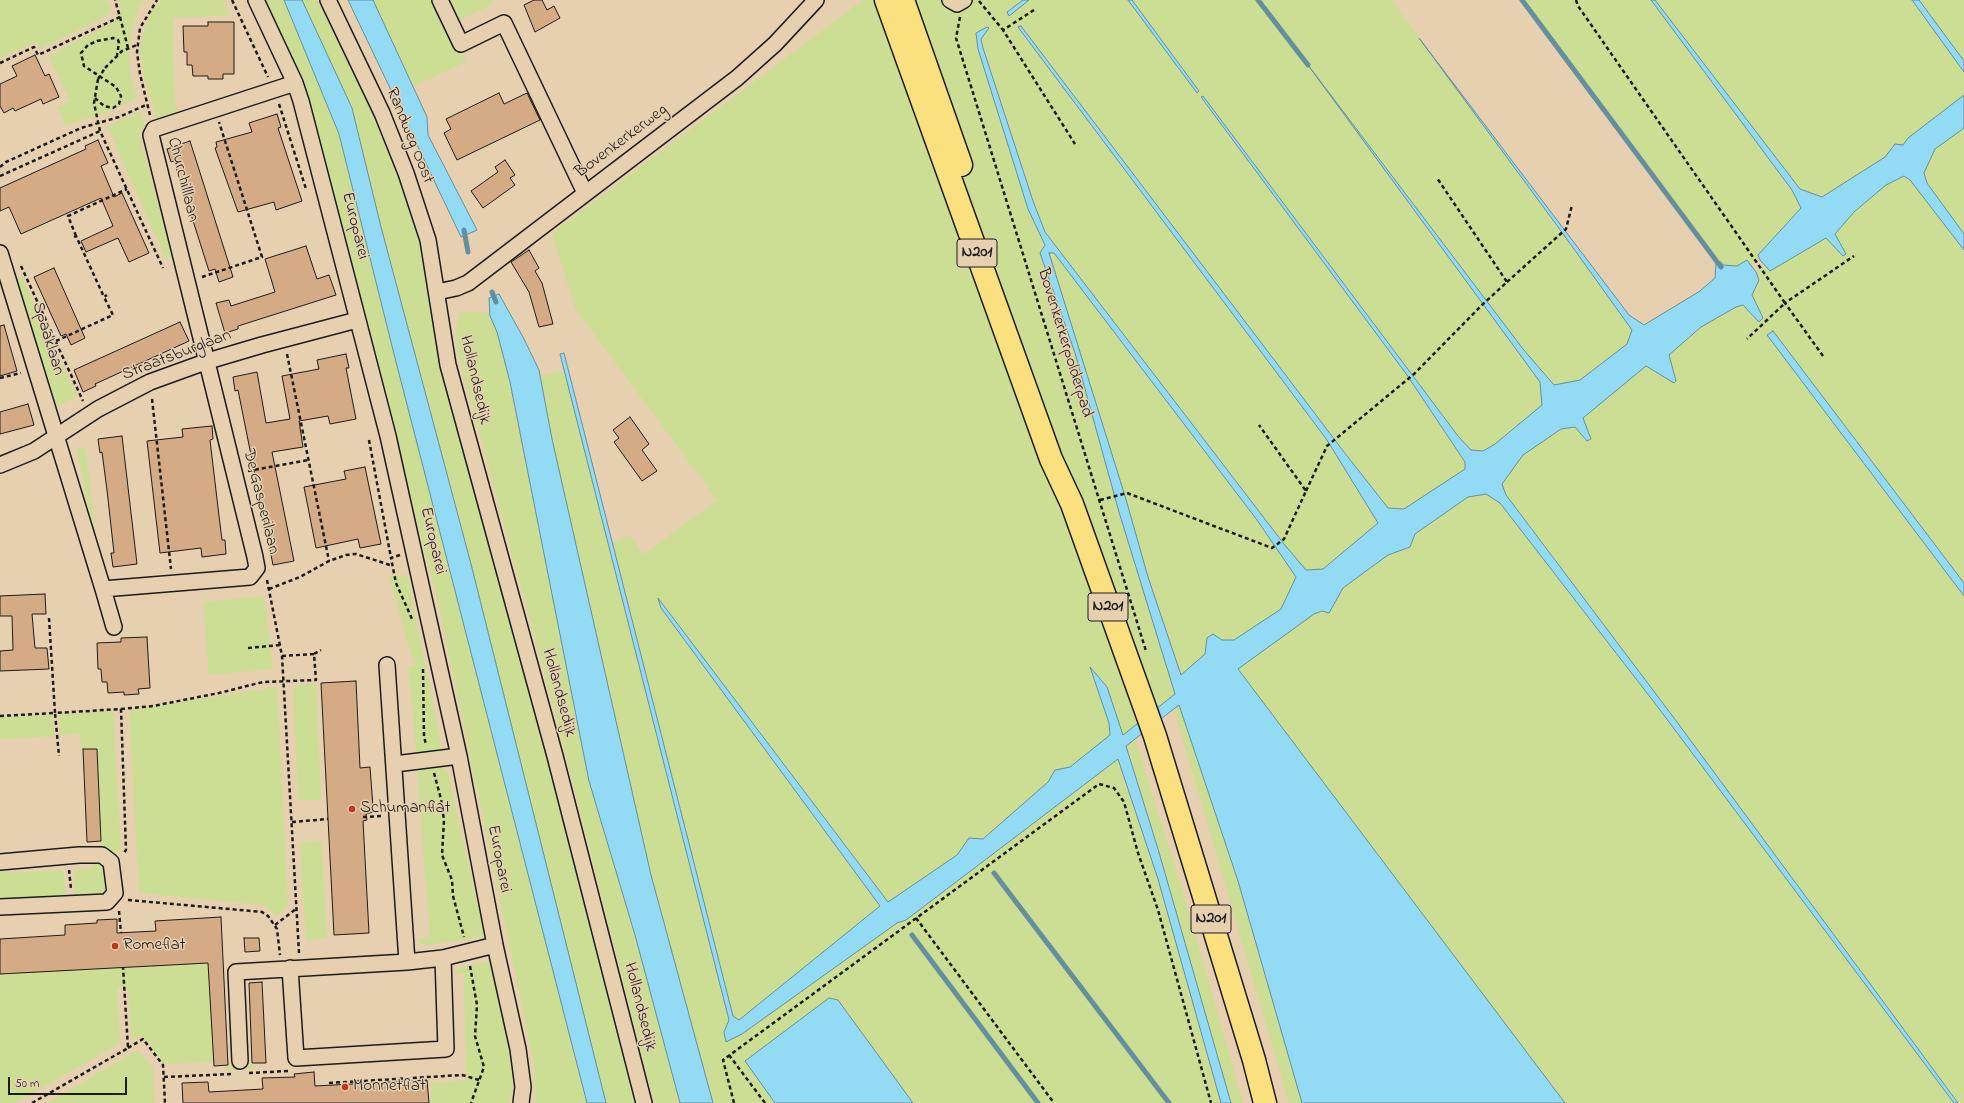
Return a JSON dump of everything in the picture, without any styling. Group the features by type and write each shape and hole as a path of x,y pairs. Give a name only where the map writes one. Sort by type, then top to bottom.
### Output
{"highway":[{"name":"N201","path":"886,0 1051,459 1072,504 1144,710 1155,736 1254,1060 1265,1103"},
{"name":"N201","path":"904,0 1062,452 1072,504"}],"street":[{"name":"Europarei","path":"256,0 295,83 330,207 404,505 459,756 495,945 518,1049 523,1088 521,1103"},
{"name":"Randweg Oost","path":"328,0 382,113 406,173 428,240 437,292"},
{"path":"440,0 461,44 504,23 586,194"},
{"name":"Bovenkerkerweg","path":"437,292 456,288 468,283 737,78 775,44 816,0"},
{"name":"Churchilllaan","path":"208,361 151,135 154,129 295,83"},
{"name":"Spaaklaan","path":"0,253 57,436"},
{"name":"Hollandsedijk","path":"437,292 448,365 557,764 644,1103"},
{"name":"Straatsburglaan","path":"0,466 34,450 89,414 150,382 208,361 357,320"},
{"name":"De Gasperilaan","path":"103,589 239,579 250,577 257,568 208,361"},
{"path":"57,436 114,627"},
{"path":"387,665 407,962"},
{"path":"394,764 459,756"},
{"path":"0,862 68,856 102,855 111,862 115,893 114,898 107,902 0,907"},
{"path":"240,1061 236,972 407,962 443,958 495,945"},
{"path":"290,968 296,1058 446,1049 443,958"}],"path":[{"path":"115,0 128,48"},
{"path":"154,129 146,105 140,74 137,45 140,28 157,0"},
{"path":"232,0 274,90 307,191"},
{"path":"964,0 1003,30 1076,144"},
{"name":"Bovenkerkerpolderpad","path":"964,0 956,38 1147,653"},
{"path":"1576,0 1578,6 1784,303 1823,356"},
{"path":"1003,30 1034,10"},
{"path":"0,63 34,47 38,55 120,17"},
{"path":"94,97 104,106 113,108 119,104 122,96 116,87 84,66 81,58 83,49 97,41 113,38 118,40 119,43 117,55"},
{"path":"137,45 128,48 117,55 105,68 98,79 94,97 100,131 163,268"},
{"path":"0,167 6,162 81,128 119,117 146,105"},
{"path":"188,281 262,257 216,110"},
{"path":"0,176 100,131"},
{"path":"1437,178 1507,282"},
{"path":"56,341 113,315 106,296 75,236 68,216 127,189"},
{"path":"1100,500 1126,494 1272,548 1284,539 1327,446 1406,379 1414,374 1482,304 1566,229 1572,204"},
{"path":"1748,338 1784,303 1854,256"},
{"path":"20,262 89,414"},
{"path":"284,340 309,453 309,460 329,561"},
{"path":"0,378 36,368"},
{"path":"150,382 172,584"},
{"path":"1259,424 1306,491"},
{"path":"369,440 391,558"},
{"path":"234,474 309,460"},
{"path":"269,589 300,577 329,561 346,555 356,554 390,565 393,564"},
{"path":"266,575 282,656 284,681 296,908 290,968"},
{"path":"49,618 55,713 60,756"},
{"path":"248,648 280,645"},
{"path":"282,656 314,654 321,650"},
{"path":"0,716 121,710 153,706 219,693 257,683 316,680 314,654"},
{"path":"112,871 126,850 121,710"},
{"path":"734,1103 723,1060 1099,784 1114,788 1124,802 1138,853 1158,910 1211,1103"},
{"path":"363,817 397,815"},
{"path":"292,822 328,819"},
{"path":"68,856 72,904"},
{"path":"121,933 114,898 262,912 268,916 277,929 290,968"},
{"path":"274,926 296,908"},
{"path":"916,918 1054,1103"},
{"path":"467,951 477,1005 475,1036 477,1047 484,1063 471,1103"},
{"path":"123,967 128,1048"},
{"path":"32,1103 143,1039 163,1065 165,1103"},
{"path":"729,1055 765,1103"},
{"path":"329,1082 462,1075 479,1080"}],"green space":[{"path":"0,0 107,0 111,8 107,16 40,49 36,42 0,58"},
{"path":"118,0 144,0 141,3 133,23 129,50 130,75 137,98 101,115 77,121 66,126 57,107 70,101 49,56 114,22 122,9"},
{"path":"163,0 222,0 230,15 173,18 175,103 179,114 157,120 144,74 140,51 144,29 152,10"},
{"path":"264,0 284,0 339,134 394,354 587,1103 535,1103 534,1064 438,602 350,267 329,177 311,111 302,81 282,35"},
{"path":"302,0 317,0 391,151 425,252 500,573 637,1103 606,1103 471,564 381,227 352,108"},
{"path":"373,0 491,0 493,4 449,25 466,62 413,86"},
{"path":"863,0 1023,0 1007,12 1009,16 1029,0 1128,0 1197,93 1199,91 1132,0 1392,0 1632,330 1627,344 1580,380 1554,385 1523,349 1328,92 1540,382 1543,405 1495,444 1483,451 1471,450 1458,436 1203,96 1201,98 1407,375 1465,462 1466,469 1405,509 1388,508 1018,27 1327,440 1378,522 1323,569 1306,570 1284,544 1045,232 1033,201 981,39 976,33 978,49 1028,209 1049,252 1055,254 1257,520 1296,577 1281,609 1234,640 1222,640 1205,654 1175,694 1123,735 1107,687 1091,668 1109,723 1110,735 1070,767 1055,770 1048,782 983,839 969,838 957,855 888,902 659,599 661,608 881,906 739,1020 733,1016 613,544 622,537 627,536 633,538 643,555 717,500 575,308 552,233"},
{"path":"1524,0 1651,0 1792,190 1801,208 1758,255 1760,260 1751,265 1747,261 1737,266 1723,265"},
{"path":"1655,0 1912,0 1921,13 1924,6 1919,0 1964,0 1964,95 1908,138 1903,145 1895,144 1885,157 1822,197 1800,189"},
{"path":"141,111 145,127 138,131 172,256 166,259 107,126"},
{"path":"1964,128 1964,234 1927,183 1924,173 1935,149"},
{"path":"1904,176 1910,180 1964,250 1964,583 1773,331 1768,335 1964,596 1964,1103 1958,1103 1674,718 1506,495 1502,484 1523,455 1561,429 1575,427 1586,441 1591,439 1582,419 1646,366 1676,381 1669,355 1701,327 1736,307 1744,305 1759,322 1763,318 1752,295 1759,280 1756,272 1764,265 1771,271 1826,238 1843,256 1846,255 1835,234 1854,212 1886,185"},
{"path":"22,277 77,396 57,407 17,280"},
{"path":"460,312 490,313 497,332 510,382 589,781 635,935 680,1103 654,1103 556,716 457,350 456,330"},
{"path":"564,371 729,1020 724,1032 726,1042 742,1034 897,923 906,920 1118,759 1158,879 1221,1103 913,1103 838,1000 829,998 746,1061 775,1103 713,1103 651,875 552,439 540,376"},
{"path":"85,446 96,535 94,535 77,450"},
{"path":"1486,494 1500,503 1657,706 1954,1103 1565,1103 1238,669 1314,614 1322,611 1329,612 1343,588 1388,555 1410,547 1415,534 1468,497"},
{"path":"407,575 442,753 417,755 408,667 414,665 389,576"},
{"path":"264,596 273,669 209,675 203,602"},
{"path":"316,684 321,799 298,801 293,685"},
{"path":"277,687 288,906 277,916 264,905 139,893 129,710"},
{"path":"1180,705 1238,881 1302,1103 1289,1103 1174,709"},
{"path":"113,711 121,850 114,855 101,850 97,748 81,748 80,734 60,735 59,714"},
{"path":"53,714 54,736 0,739 0,717"},
{"path":"1135,739 1185,899 1243,1103 1231,1103 1158,849 1126,746"},
{"path":"444,767 448,773 485,937 427,945 421,944 417,939 430,937 417,770"},
{"path":"321,841 327,938 306,940 300,842"},
{"path":"97,861 106,865 109,890 104,896 75,898 74,870 92,868"},
{"path":"0,868 3,868 11,873 63,870 66,898 0,902"},
{"path":"223,962 210,979 213,1062 165,1064 142,1035 132,1042 128,987 117,987 120,1043 16,1103 0,1103 0,974"},
{"path":"487,962 493,968 511,1064 512,1088 510,1103 431,1103 431,1083 466,1080 464,973 455,974 459,967"},
{"path":"138,1050 153,1068 154,1103 47,1103"},
{"path":"252,1064 253,1068 228,1070 228,1065"}],"water":[{"path":"284,0 302,0 352,108 381,227 471,564 606,1103 587,1103 394,354 339,134"},
{"path":"348,0 373,0 427,117 428,135 477,230 461,237"},
{"path":"1023,0 1029,0 1009,16 1007,12"},
{"path":"1128,0 1132,0 1199,91 1197,93"},
{"path":"1651,0 1655,0 1800,189 1822,197 1885,157 1895,144 1903,145 1908,138 1964,95 1964,128 1935,149 1924,173 1927,183 1964,234 1964,250 1910,180 1904,176 1886,185 1854,212 1835,234 1846,254 1843,256 1826,238 1770,271 1760,260 1758,255 1801,208 1792,190"},
{"path":"1912,0 1919,0 1964,61 1964,72"},
{"path":"1021,26 1388,508 1404,509 1465,469 1465,462 1407,375 1201,97 1203,96 1458,436 1471,450 1483,451 1495,444 1542,405 1540,382 1308,65 1523,349 1554,385 1580,380 1627,344 1632,330 1419,38 1629,315 1644,325 1700,291 1715,278 1716,262 1721,262 1723,265 1737,266 1747,260 1756,272 1759,280 1752,295 1763,318 1759,322 1743,305 1736,307 1701,327 1669,355 1676,381 1674,383 1646,366 1583,418 1591,439 1587,441 1575,427 1561,429 1523,455 1502,484 1506,495 1674,718 1958,1103 1954,1103 1657,706 1500,503 1486,494 1468,497 1415,534 1410,547 1388,555 1343,588 1329,613 1322,611 1314,614 1238,669 1565,1103 1302,1103 1238,881 1179,705 1126,746 1158,849 1231,1103 1221,1103 1158,879 1118,759 906,920 897,923 742,1034 726,1042 724,1032 729,1020 560,354 564,353 733,1016 739,1020 880,906 661,608 658,598 888,902 957,855 969,838 983,839 1048,782 1055,770 1070,767 1110,735 1109,723 1090,667 1107,687 1123,735 1175,694 1119,512 1075,353 1040,253 1045,245 1028,209 978,49 976,33 987,27 989,28 981,39 983,48 1033,201 1045,232 1284,544 1306,570 1323,569 1378,523 1327,440 1018,27","holes":["1049,253 1054,253 1257,520 1296,577 1281,609 1234,640 1222,640 1213,634 1207,638 1205,654 1181,675 1148,577 1125,496"]},
{"path":"499,294 523,337 539,370 552,439 651,875 713,1103 680,1103 635,935 589,781 510,382 497,332 490,316 489,298"},
{"path":"1773,331 1964,583 1964,596 1767,335"},
{"path":"829,998 838,1000 913,1103 775,1103 745,1061"}],"building":[{"path":"534,0 542,0 547,10 554,6 560,18 535,32 524,5"},
{"path":"208,22 234,22 234,74 223,74 223,79 208,79 208,76 193,76 192,65 187,65 187,52 184,52 183,26 208,26"},
{"path":"35,55 45,76 49,74 59,97 43,104 41,99 15,111 13,108 4,113 0,106 0,84 17,76 12,66"},
{"path":"499,93 504,104 527,93 540,120 457,160 444,133 451,129 446,119"},
{"path":"277,114 281,127 278,128 302,201 276,210 274,202 238,212 215,148 217,147 216,142 252,132 249,123"},
{"path":"98,140 108,163 101,166 114,197 122,193 149,253 129,262 118,238 86,252 81,241 113,226 101,198 21,234 9,207 0,211 0,188 86,149 85,146"},
{"path":"190,141 233,277 219,282 215,269 209,271 174,161 171,162 167,149"},
{"path":"505,160 515,175 510,178 515,185 483,208 471,191 498,172 495,167"},
{"path":"306,246 317,279 329,275 336,295 238,326 238,329 225,333 216,303 229,300 231,306 275,292 265,259"},
{"path":"529,250 539,268 535,271 542,283 553,324 539,327 529,292 511,262"},
{"path":"54,268 85,338 71,345 66,334 61,336 34,277"},
{"path":"180,322 189,341 95,384 96,386 83,392 74,370"},
{"path":"4,325 17,371 0,376 0,326"},
{"path":"346,354 349,368 346,368 356,419 330,424 328,416 299,421 303,447 272,452 294,561 273,565 238,390 235,391 233,377 257,372 266,423 290,419 282,376 319,369 317,360"},
{"path":"28,404 34,425 0,434 0,412"},
{"path":"630,417 649,444 642,450 657,471 642,481 614,442 619,438 613,430"},
{"path":"212,426 213,439 210,440 222,540 225,540 226,554 202,557 201,548 160,553 147,441 183,437 182,429"},
{"path":"122,436 137,564 113,567 111,553 114,553 107,490 102,452 100,453 98,439"},
{"path":"365,467 381,544 360,548 358,539 316,548 304,487 346,479 344,471"},
{"path":"45,594 46,614 32,614 35,648 47,648 49,669 0,671 0,651 13,650 12,616 0,616 0,596"},
{"path":"147,637 150,688 138,689 139,694 124,695 124,692 108,693 107,682 102,682 101,669 98,669 97,643 121,642 121,638"},
{"name":"Schumanflat","path":"356,681 360,768 370,767 373,807 373,812 366,814 367,820 363,821 369,933 334,935 321,683"},
{"path":"83,749 97,749 101,841 87,842"},
{"name":"Romeflat","path":"221,917 228,1065 214,1066 208,963 0,974 0,939 65,935 65,925 97,923 97,920 117,919 117,933 156,931 155,921"},
{"path":"244,938 259,938 260,951 245,952"},
{"path":"262,982 266,1063 252,1063 249,983"},
{"name":"Monnetflat","path":"314,1072 315,1086 427,1080 429,1103 183,1103 182,1083 208,1082 209,1092 263,1089 262,1078 295,1077 294,1074"}],"waterway":[{"path":"1258,0 1308,65"},
{"path":"1522,0 1721,267"},
{"path":"464,230 468,252"},
{"path":"492,292 496,302"},
{"path":"994,873 1169,1103"},
{"path":"912,935 1038,1103"}],"place":[{"name":"Schumanflat","path":"352,809"},
{"name":"Romeflat","path":"115,946"},
{"name":"Monnetflat","path":"345,1087"}]}
